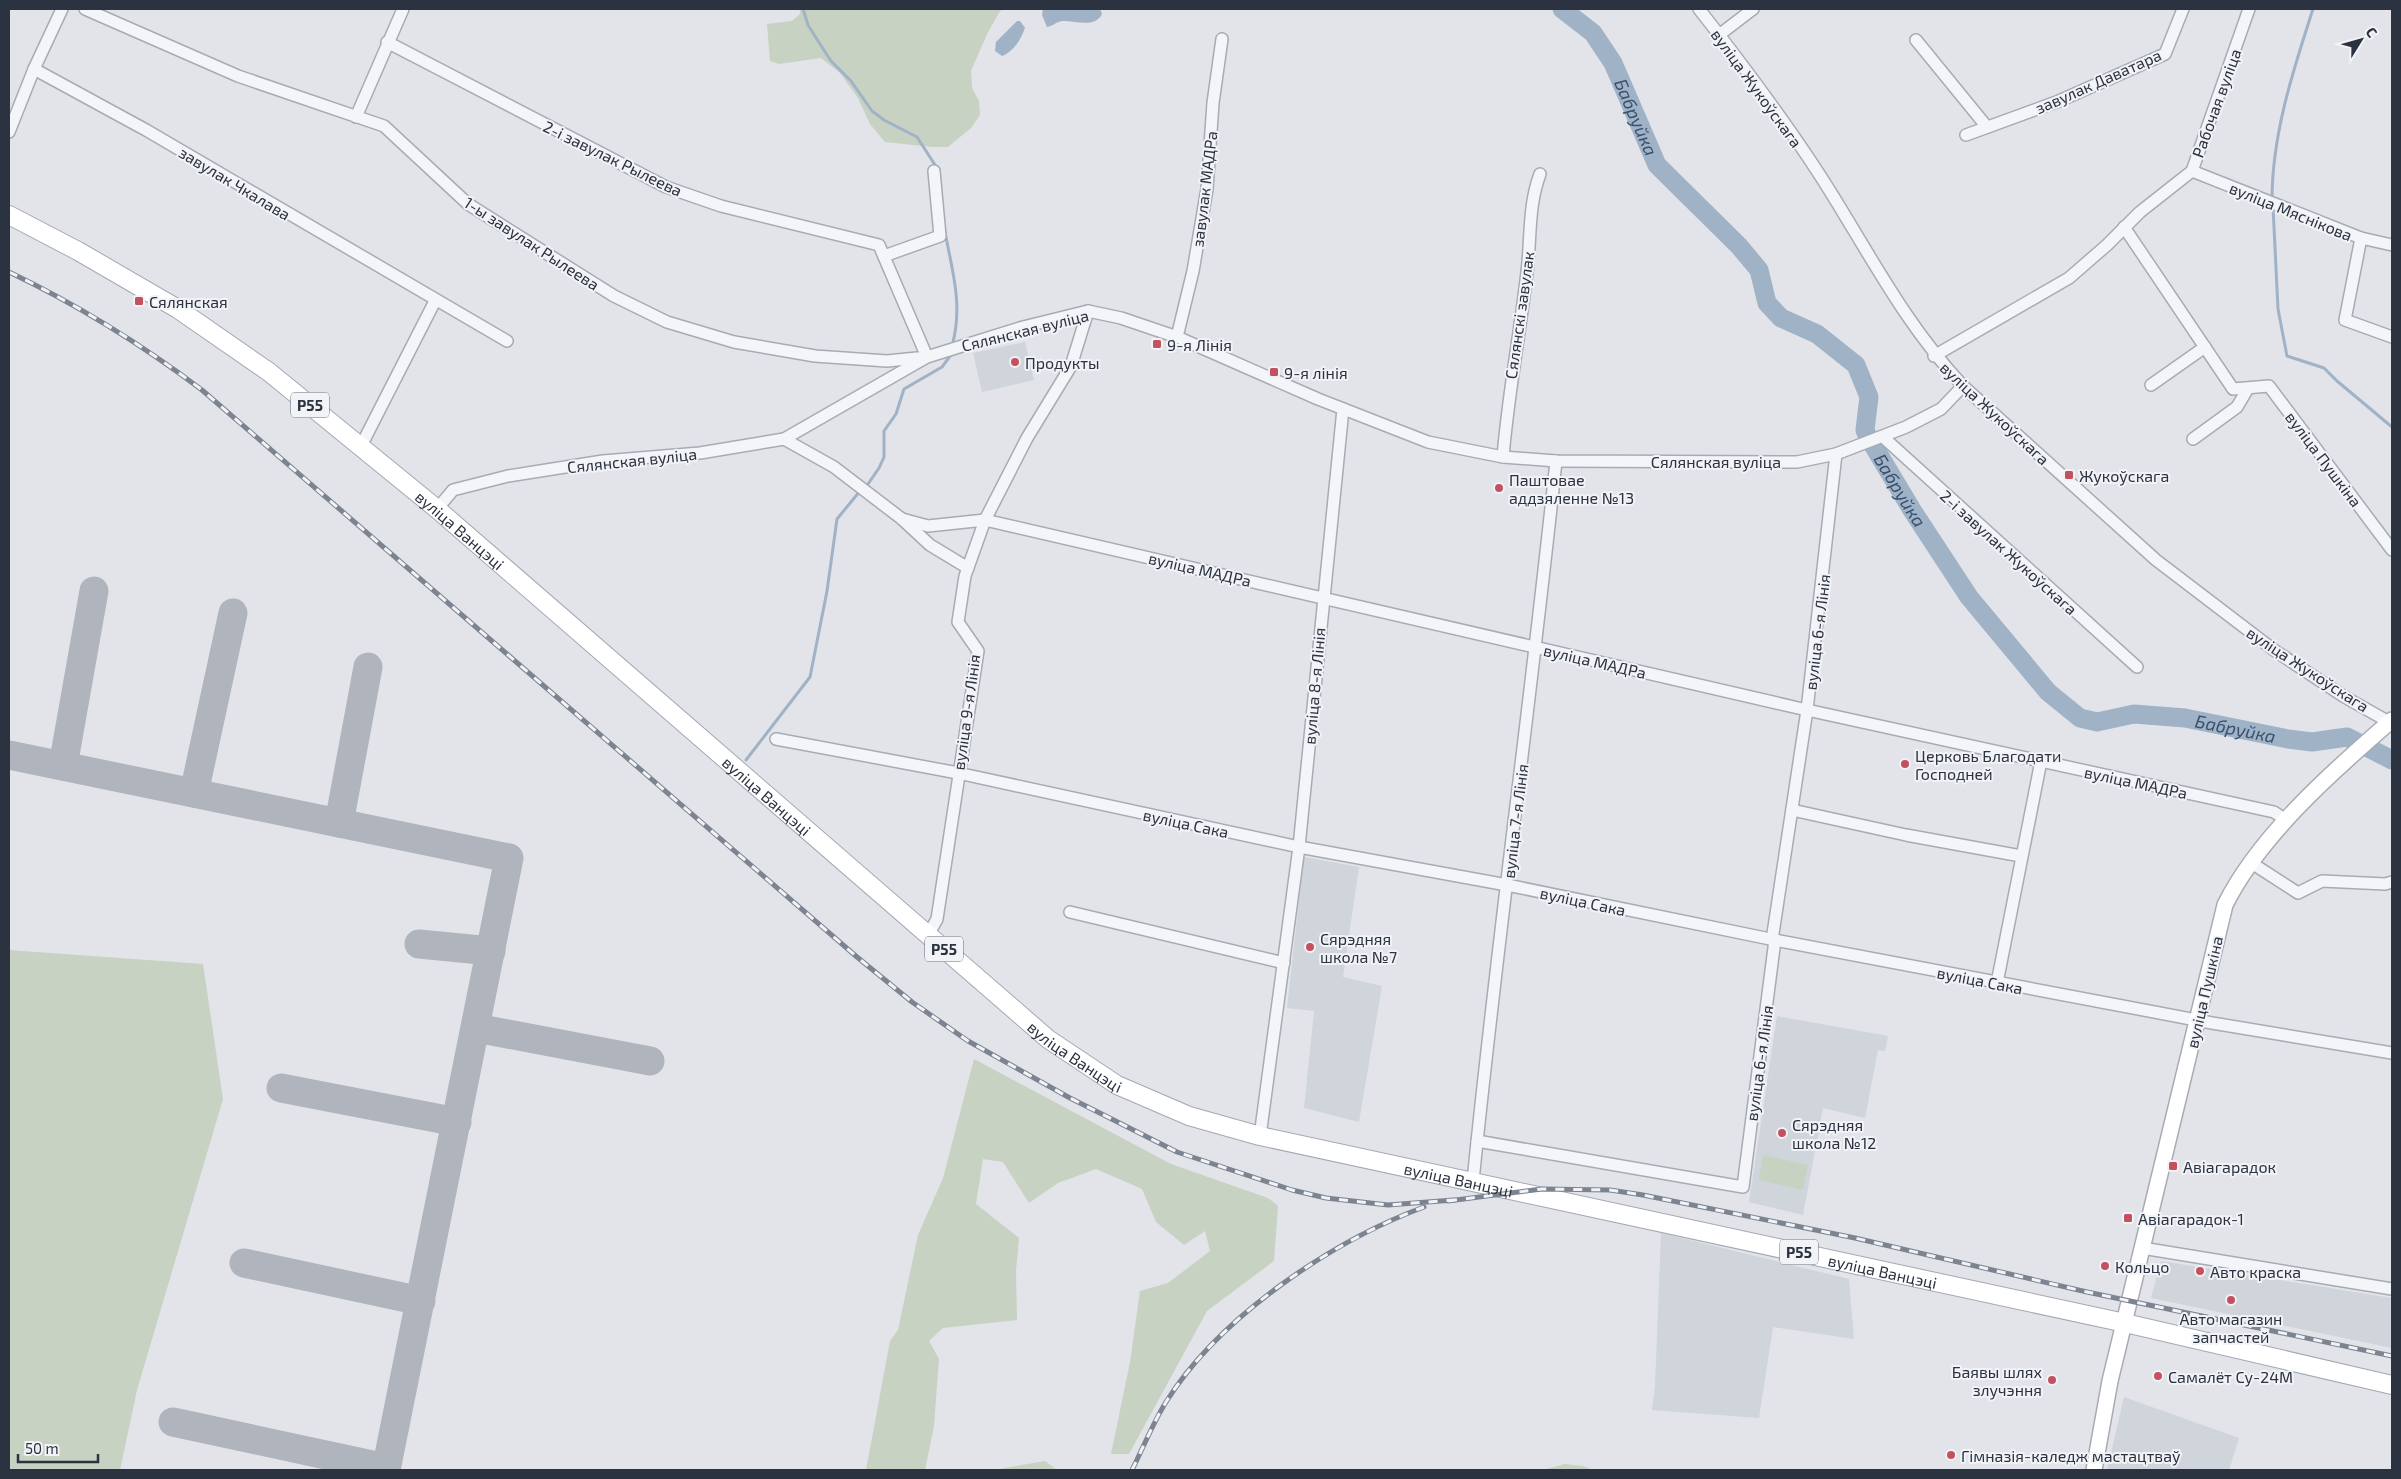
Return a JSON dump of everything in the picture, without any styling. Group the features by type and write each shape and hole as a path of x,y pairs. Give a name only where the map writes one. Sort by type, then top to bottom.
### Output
{"main road":[{"name":"вуліца Ванцэці","path":"9,215 78,251 178,309 269,372 437,509 1048,1039 1117,1085 1189,1116 1260,1136 2125,1322 2392,1384"},
{"name":"вуліца Пушкіна","path":"2094,1470 2110,1381 2225,904 2236,882 2250,862 2286,820 2391,721"}],"street":[{"path":"9,132 34,68 62,9"},
{"name":"1-ы завулак Рылеева","path":"85,9 238,76 384,126 468,204 614,296 667,322 734,342 815,356 887,361 927,357"},
{"path":"356,117 387,42 403,9"},
{"name":"вуліца Жукоўскага","path":"1699,9 1760,87 1827,186 1906,316 1934,356 1963,386 2156,560 2274,650 2343,696 2391,721"},
{"path":"1719,35 1753,9"},
{"name":"завулак Даватара","path":"1966,135 2059,100 2165,54 2183,9"},
{"name":"Рабочая вуліца","path":"1934,356 2069,278 2140,212 2192,171 2249,9"},
{"name":"завулак МАДРа","path":"1176,337 1193,271 1207,189 1213,103 1222,39"},
{"path":"1916,40 1987,127"},
{"name":"2-і завулак Рылеева","path":"387,42 666,187 720,206 879,245 927,357"},
{"name":"завулак Чкалава","path":"34,68 146,130 507,342"},
{"path":"884,256 940,236 934,171"},
{"name":"вуліца Мяснікова","path":"2192,171 2361,238 2392,246"},
{"name":"Сялянскі завулак","path":"1503,457 1507,402 1527,271 1532,194 1540,174"},
{"path":"2124,227 2233,389 2247,390 2237,407 2193,439"},
{"path":"2361,238 2345,320 2392,338"},
{"path":"361,446 435,301"},
{"name":"Сялянская вуліца","path":"437,509 453,490 508,476 603,461 700,453 784,440 927,357 1023,328 1088,311 1121,318 1176,337 1343,409 1428,442 1503,457 1556,461 1797,462 1836,454 1883,437 1941,409 1963,386"},
{"name":"вуліца 9-я Лінія","path":"928,935 937,919 978,651 958,622 968,568 985,520 1027,438 1071,366 1088,311"},
{"path":"2151,385 2205,347"},
{"name":"вуліца Пушкіна","path":"2247,390 2269,386 2392,550"},
{"name":"вуліца 8-я Лінія","path":"1260,1136 1299,847 1322,597 1343,409"},
{"name":"2-і завулак Жукоўскага","path":"1883,437 2137,667"},
{"name":"вуліца МАДРа","path":"784,440 834,467 902,519 930,545 968,568"},
{"name":"вуліца 6-я Лінія","path":"1477,1141 1743,1187 1774,940 1807,710 1836,454"},
{"name":"вуліца 7-я Лінія","path":"1473,1181 1507,885 1537,648 1556,461"},
{"name":"вуліца МАДРа","path":"902,519 928,526 985,520 1807,710 2274,812 2286,820"},
{"name":"вуліца Сака","path":"776,739 958,773 1299,847 1507,885 1774,940 2198,1020 2392,1053"},
{"path":"1997,983 2020,856 2041,761"},
{"path":"1792,810 1906,835 2020,856"},
{"path":"2250,862 2298,893 2322,881 2385,884 2392,882"},
{"path":"1070,912 1284,963"},
{"path":"2142,1248 2392,1289"}],"shaded area":[{"path":"1025,342 1034,380 982,392 973,353"},
{"path":"1304,857 1359,867 1343,977 1382,986 1359,1122 1304,1108 1314,1011 1287,1008"},
{"path":"1777,1016 1888,1036 1885,1051 1878,1050 1865,1118 1823,1108 1803,1215 1749,1202"},
{"path":"1661,1233 1849,1279 1854,1339 1773,1327 1759,1418 1652,1410 1655,1386"},
{"path":"2161,1261 2392,1298 2392,1348 2151,1298"},
{"path":"2124,1397 2239,1438 2229,1470 2107,1470"}],"green space":[{"path":"800,9 1005,9 1000,11 987,34 971,71 972,88 979,101 980,115 971,128 948,147 885,142 870,124 858,98 840,73 821,58 779,64 770,61 767,24 792,21 800,14"},
{"path":"9,950 203,964 223,1099 137,1390 120,1470 9,1470"},
{"path":"974,1059 1171,1164 1268,1198 1278,1206 1274,1261 1207,1311 1129,1454 1111,1454 1130,1362 1140,1291 1168,1283 1210,1251 1205,1231 1184,1245 1156,1222 1142,1189 1096,1169 1058,1183 1029,1203 1003,1162 983,1159 976,1204 1019,1238 1016,1271 1017,1320 943,1328 929,1341 939,1359 934,1426 925,1470 866,1470 890,1341 898,1330 918,1235 943,1178"},
{"path":"1763,1155 1808,1165 1803,1190 1759,1180"},
{"path":"1045,1461 1057,1470 994,1470"},
{"path":"1565,1464 1583,1466 1593,1470 1543,1470"}],"water":[{"path":"1043,9 1100,9 1102,14 1099,19 1089,23 1062,21 1047,27 1042,15"},
{"path":"1017,21 1020,21 1025,28 1013,48 1002,56 995,51 996,42"}],"waterway":[{"path":"803,9 808,25 831,61 851,81 872,111 884,120 917,137 937,168"},
{"name":"Бабруйка","path":"1562,9 1593,33 1613,63 1657,165 1739,246 1759,270 1767,303 1781,318 1817,334 1856,365 1869,397 1865,430 1867,435 1912,510 1969,597 2048,692 2080,718 2097,722 2134,714 2185,718 2288,739 2312,742 2347,737 2392,760"},
{"path":"2272,200 2276,151 2285,103 2313,9"},
{"path":"2273,207 2278,309 2287,356 2324,368 2392,427"},
{"path":"944,226 957,300 957,315 952,346"},
{"path":"868,484 884,457 884,431 896,414 904,389 942,367 950,356"},
{"path":"746,760 810,677 827,591 837,519 860,491"}],"taxiway":[{"path":"63,766 94,591"},
{"path":"194,793 233,613"},
{"path":"339,823 368,667"},
{"path":"9,755 509,858 386,1470"},
{"path":"419,944 491,951"},
{"path":"476,1028 650,1061"},
{"path":"281,1088 457,1122"},
{"path":"244,1263 421,1301"},
{"path":"173,1422 386,1468"}],"railway":[{"path":"9,272 60,298 108,326 202,390 857,957 912,1002 968,1041 1070,1098 1177,1152 1292,1190 1326,1198 1388,1205 1454,1200"},
{"path":"1448,1201 1542,1189 1610,1190 1643,1195 1855,1238 2087,1292 2392,1356"},
{"path":"1132,1470 1166,1402 1189,1371 1216,1340 1247,1312 1280,1285 1316,1261 1352,1240 1424,1207"}],"place":[{"name":"Сялянская","path":"139,301"},
{"name":"9-я Лінія","path":"1157,344"},
{"name":"Продукты","path":"1015,362"},
{"name":"9-я лінія","path":"1274,372"},
{"name":"Жукоўскага","path":"2069,475"},
{"name":"Паштовае аддзяленне №13","path":"1499,488"},
{"name":"Церковь Благодати Господней","path":"1905,764"},
{"name":"Сярэдняя школа №7","path":"1310,947"},
{"name":"Сярэдняя школа №12","path":"1782,1133"},
{"name":"Авіагарадок","path":"2173,1166"},
{"name":"Авіагарадок-1","path":"2128,1218"},
{"name":"Кольцо","path":"2105,1266"},
{"name":"Авто краска","path":"2200,1271"},
{"name":"Авто магазин запчастей","path":"2231,1300"},
{"name":"Самалёт Су-24М","path":"2158,1376"},
{"name":"Баявы шлях злучэння","path":"2052,1380"},
{"name":"Гімназія-каледж мастацтваў","path":"1951,1455"}]}
